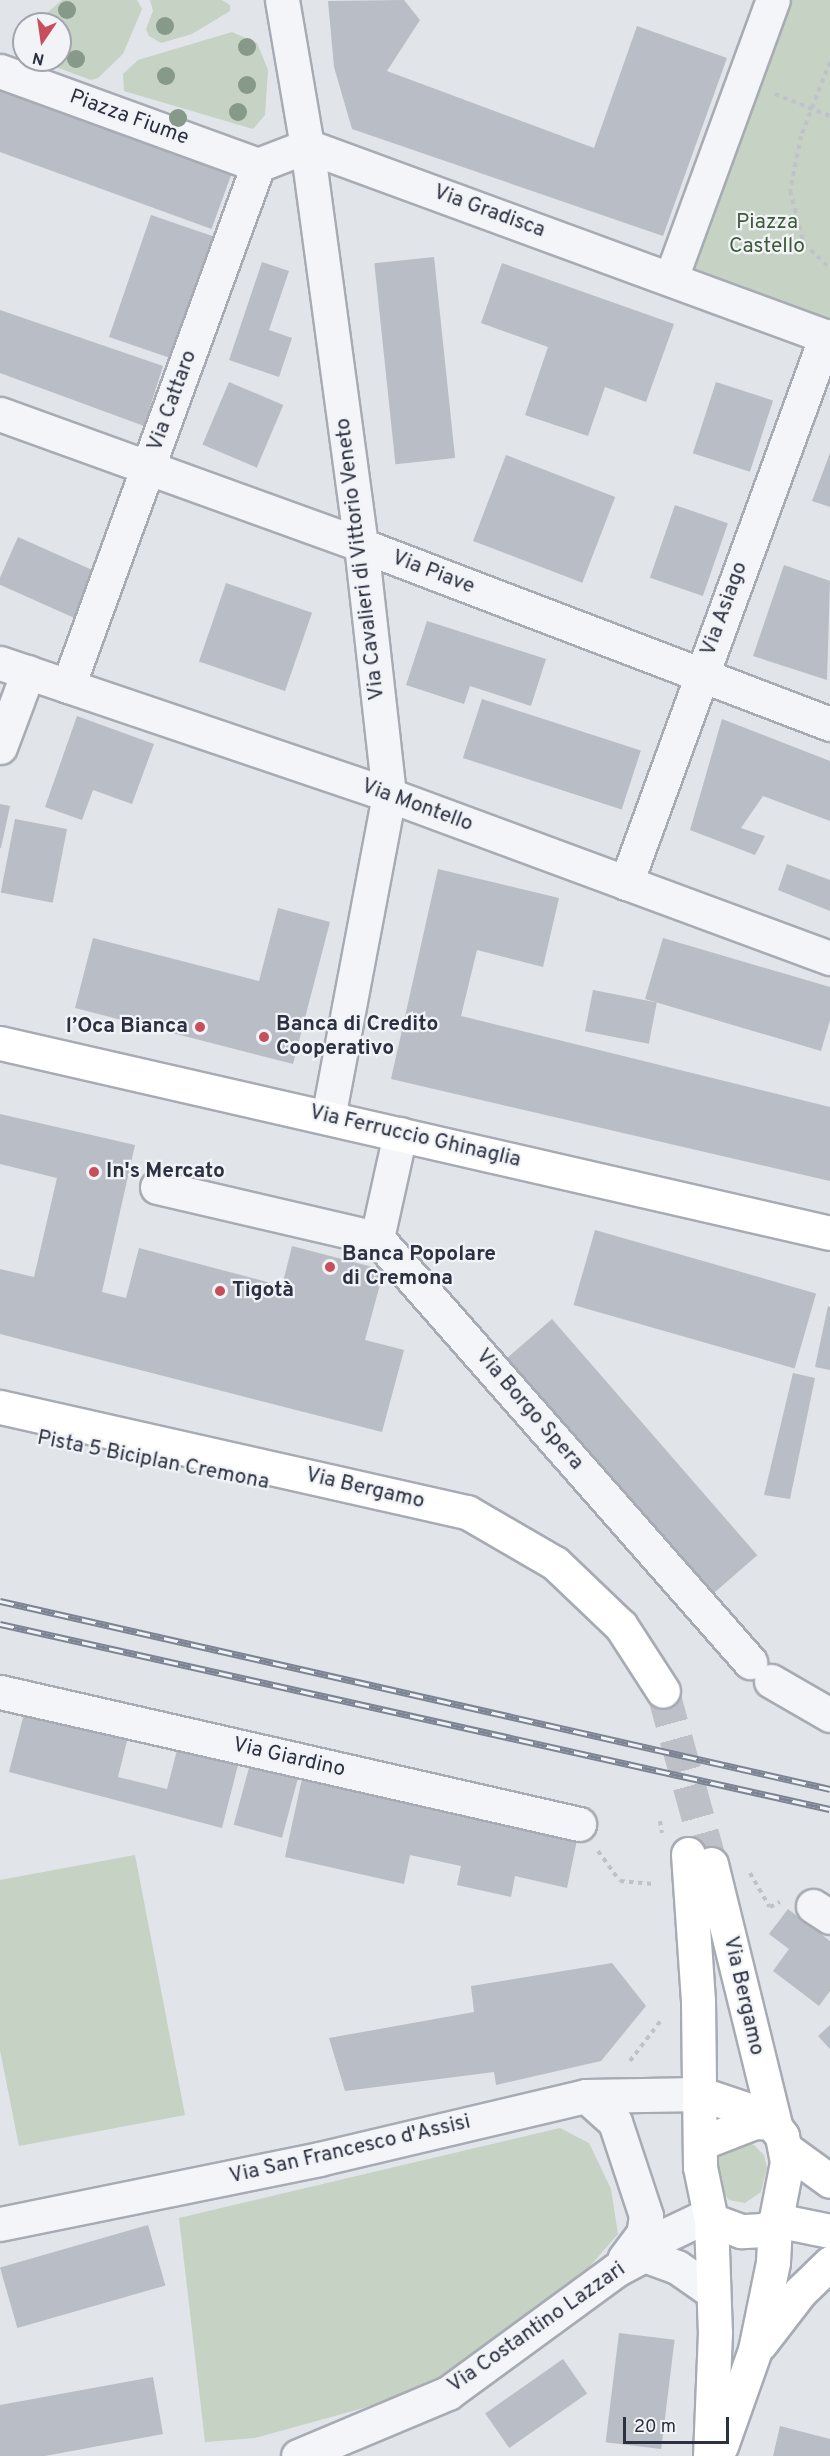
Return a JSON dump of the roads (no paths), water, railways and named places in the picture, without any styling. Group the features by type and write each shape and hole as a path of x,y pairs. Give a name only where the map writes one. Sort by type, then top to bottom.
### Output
{"main road":[{"name":"Via Ferruccio Ghinaglia","path":"0,1043 830,1233"},
{"name":"Via Bergamo","path":"0,1407 467,1512 555,1563 621,1626 663,1690"},
{"name":"Via Bergamo","path":"701,2143 687,1854 778,2133"},
{"path":"700,2094 752,2111 830,2181"},
{"path":"710,2456 715,2332 710,2218 702,2184 701,2143 755,2122 778,2133"},
{"path":"717,2456 755,2350 773,2262 776,2222 785,2184 778,2133"},
{"path":"710,2218 741,2231 763,2230 776,2222 830,2231"},
{"path":"755,2350 800,2292 830,2262"}],"street":[{"name":"Via Cavalieri di Vittorio Veneto","path":"282,0 307,146 361,545 388,795 328,1117"},
{"path":"773,0 671,278 828,337"},
{"name":"Piazza Fiume","path":"0,71 258,165"},
{"path":"258,165 307,146"},
{"name":"Via Gradisca","path":"307,146 671,278"},
{"name":"Via Cattaro","path":"68,686 258,165"},
{"name":"Via Asiago","path":"626,882 700,674 828,337"},
{"name":"Via Piave","path":"0,414 361,545 830,724"},
{"path":"3,731 14,667"},
{"name":"Via Montello","path":"14,667 388,795 830,958"},
{"path":"157,1187 377,1238 400,1134"},
{"name":"Via Borgo Spera","path":"377,1238 761,1672 830,1715"},
{"name":"Via Giardino","path":"0,1692 579,1824"},
{"name":"Via San Francesco d'Assisi","path":"0,2224 319,2159 586,2096 700,2094"},
{"path":"586,2096 615,2122 646,2216 643,2234 630,2262"},
{"name":"Via Costantino Lazzari","path":"298,2456 448,2392 660,2238 710,2218"},
{"name":"Via Costantino Lazzari","path":"630,2262 677,2267 713,2292"}],"tunnel":[{"path":"663,1691 711,1864"}],"railway":[{"path":"0,1601 830,1789"},
{"path":"0,1624 830,1809"}],"place":[{"name":"l’Oca Bianca","path":"200,1027"},
{"name":"Banca di Credito Cooperativo","path":"264,1037"},
{"name":"In's Mercato","path":"94,1172"},
{"name":"Banca Popolare di Cremona","path":"330,1267"},
{"name":"Tigotà","path":"220,1291"}],"park label":[{"name":"Piazza Castello","path":"767,235"}]}
